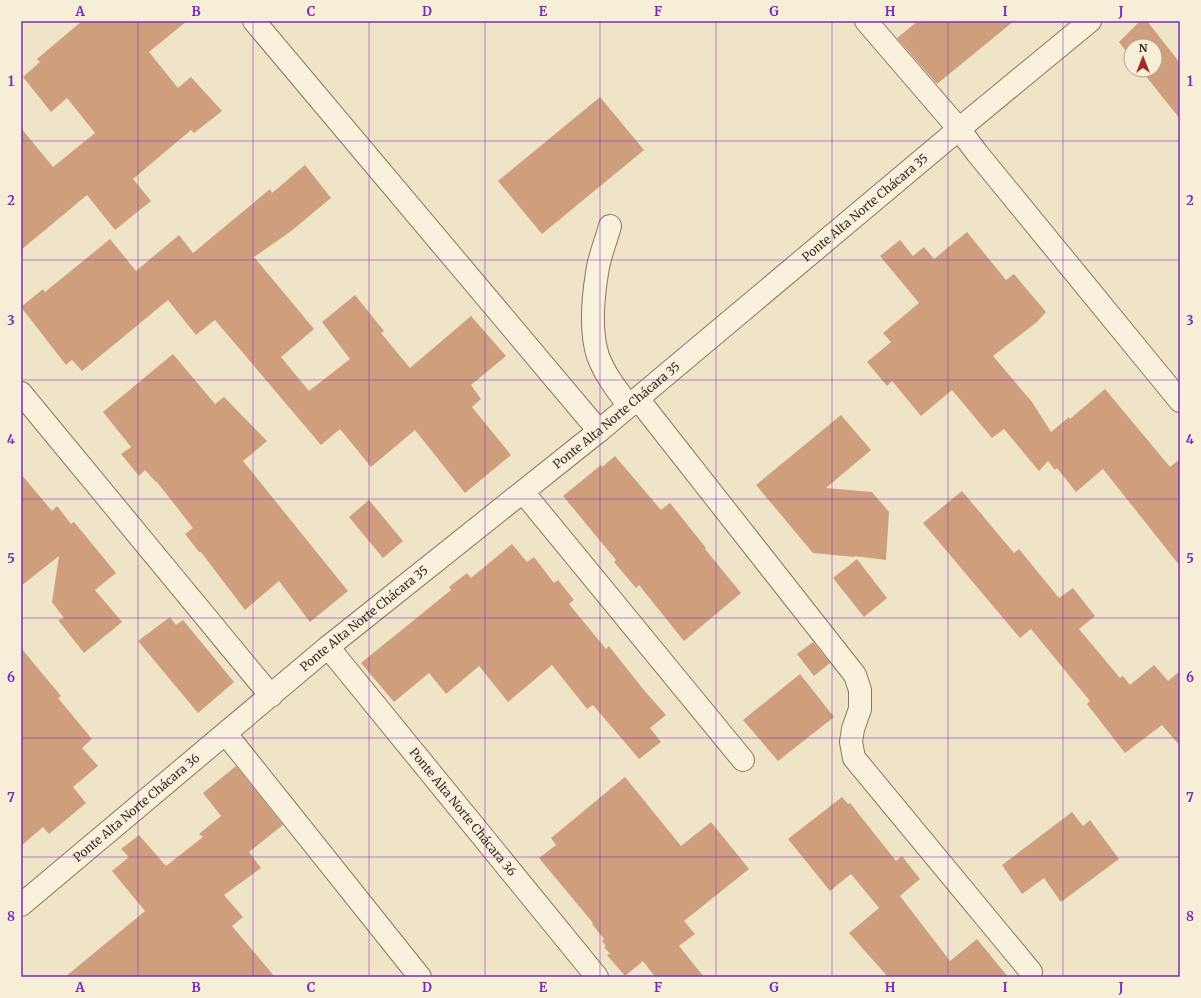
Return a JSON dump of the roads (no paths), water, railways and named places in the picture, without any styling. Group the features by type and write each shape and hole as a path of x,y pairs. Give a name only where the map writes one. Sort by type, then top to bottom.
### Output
{"street":[{"path":"254,21 599,431"},
{"path":"866,21 959,129 1180,402"},
{"name":"Ponte Alta Norte Chácara 35","path":"271,696 328,647 599,431 1090,21"},
{"path":"610,226 597,272 593,331 598,356 607,376 633,402 855,675 860,690 860,709 853,729 852,742 854,758 1031,972"},
{"path":"21,393 271,696"},
{"path":"523,492 743,760"},
{"name":"Ponte Alta Norte Chácara 36","path":"328,647 597,977"},
{"name":"Ponte Alta Norte Chácara 36","path":"21,905 271,696"},
{"path":"226,734 420,977"}]}
